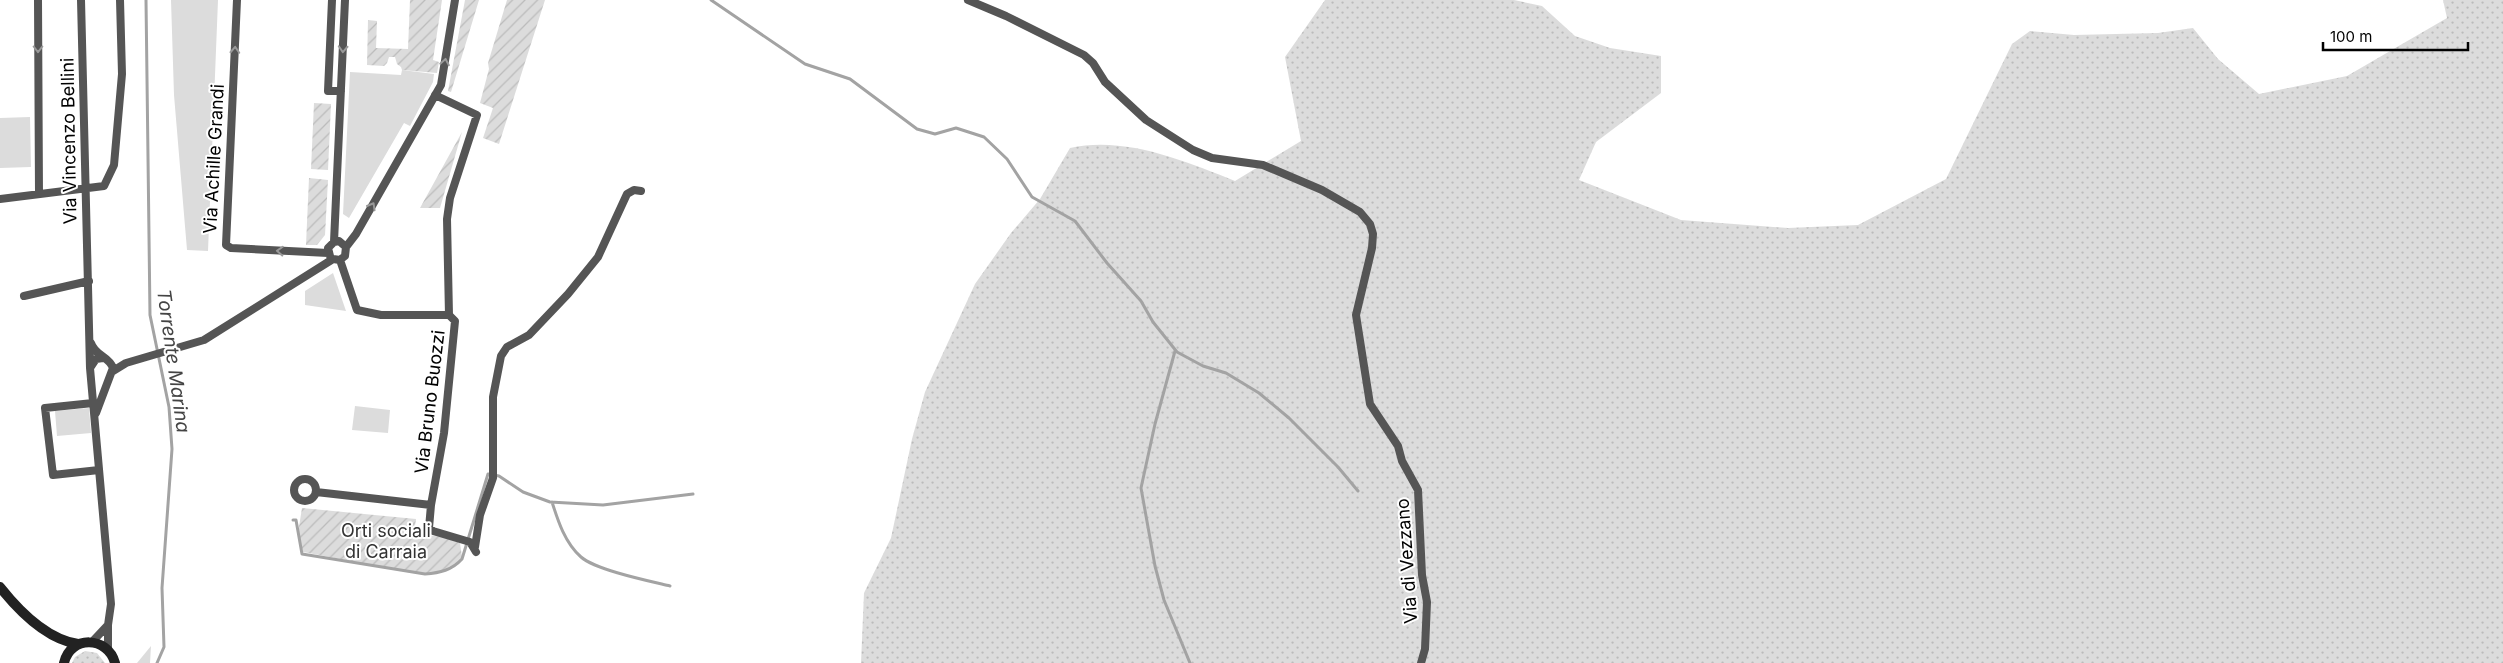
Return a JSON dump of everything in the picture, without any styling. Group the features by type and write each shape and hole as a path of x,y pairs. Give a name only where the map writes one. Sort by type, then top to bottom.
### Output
{"main road":[{"path":"0,587 17,607 53,636 78,644 92,642 108,650 115,663"},
{"path":"53,636 65,661 78,644"}],"street":[{"path":"38,0 39,194"},
{"name":"Via Vincenzo Bellini","path":"81,0 84,189 89,281 90,369 111,604 108,624 108,650"},
{"path":"0,199 104,186 114,165 122,74 120,0"},
{"name":"Via Achille Grandi","path":"237,0 226,245 231,248 334,257"},
{"path":"332,0 328,91 341,91"},
{"path":"334,242 345,0"},
{"path":"127,362 96,359 90,369 94,377 100,380 107,379 127,362 196,343 214,334 334,257 346,253 346,247 356,234 441,85 455,0"},
{"name":"Via di Vezzano","path":"968,0 1006,16 1084,55 1093,63 1105,82 1146,120 1192,150 1212,158 1238,160 1271,168 1322,190 1360,212 1370,224 1373,234 1372,248 1356,315 1370,404 1398,446 1402,460 1418,490 1422,575 1428,602 1425,649 1421,663"},
{"name":"Via Bruno Buozzi","path":"435,95 477,115 450,198 447,219 449,315 455,321 444,433 429,522 432,532 463,539 476,549 480,516 493,478 493,397 501,356 507,347 529,335 568,294 598,256 627,194 634,190 641,191"},
{"path":"346,247 340,241 330,245 357,310 381,315 449,315"},
{"path":"24,296 89,281"},
{"path":"90,339 93,349 107,360 112,373"},
{"name":"Via Vincenzo Bellini","path":"94,424 100,399 112,373"},
{"path":"93,403 46,408 53,475 99,470"},
{"path":"316,492 431,505"},
{"path":"92,642 108,624"}],"green space":[{"path":"171,0 218,0 208,251 187,250 174,95"},
{"path":"410,0 442,0 433,60 439,62 437,73 402,70 397,64 395,57 389,57 384,66 367,65 368,20 377,21 376,48 408,49"},
{"path":"465,0 479,0 451,92 448,91"},
{"path":"507,0 545,0 499,144 483,138 493,108 480,103 489,69 488,63"},
{"path":"1325,0 1514,0 1542,6 1575,36 1610,48 1661,56 1661,93 1596,142 1579,180 1681,220 1788,228 1858,225 1946,179 2012,44 2030,31 2074,35 2158,33 2193,28 2218,59 2259,94 2347,76 2447,18 2443,0 2503,0 2503,663 861,663 864,593 891,538 912,439 925,392 975,284 1011,233 1040,199 1070,148 1112,145 1154,152 1235,181 1301,141 1285,57"},
{"path":"402,70 434,74 433,82 410,126 404,123 349,218 343,214 350,72 401,75"},
{"path":"314,103 331,104 328,170 311,169"},
{"path":"30,117 31,167 0,168 0,118"},
{"path":"462,132 440,208 420,208"},
{"path":"309,178 328,180 325,235 317,245 306,245"},
{"path":"333,273 346,311 305,305 305,291"},
{"path":"355,406 390,410 388,433 352,430"},
{"path":"89,408 91,433 57,436 55,411"},
{"name":"Orti sociali di Carraia","path":"302,508 416,519 414,533 449,538 460,543 462,557 456,565 445,571 425,575 303,552 298,533"},
{"path":"151,646 150,663 137,663"},
{"path":"85,651 97,653 105,663 72,663 75,657"}],"waterway":[{"name":"Torrente Marina","path":"146,0 150,315 169,407 172,449 162,588 164,647 157,663"},
{"path":"711,0 805,64 850,79 917,129 935,134 956,128 984,137 1007,159 1032,197 1075,221 1107,263 1141,301 1153,322 1177,352 1203,366 1226,373 1259,393 1289,418 1338,467 1358,491"},
{"path":"1175,351 1155,424 1141,488 1155,566 1164,600 1190,663"},
{"path":"293,520 296,520 302,554 425,574 445,570 454,566 462,559 488,474 499,476 523,492 550,502 603,505 693,494"},
{"path":"552,502 566,538 575,551 588,562 610,571 670,586"}]}
